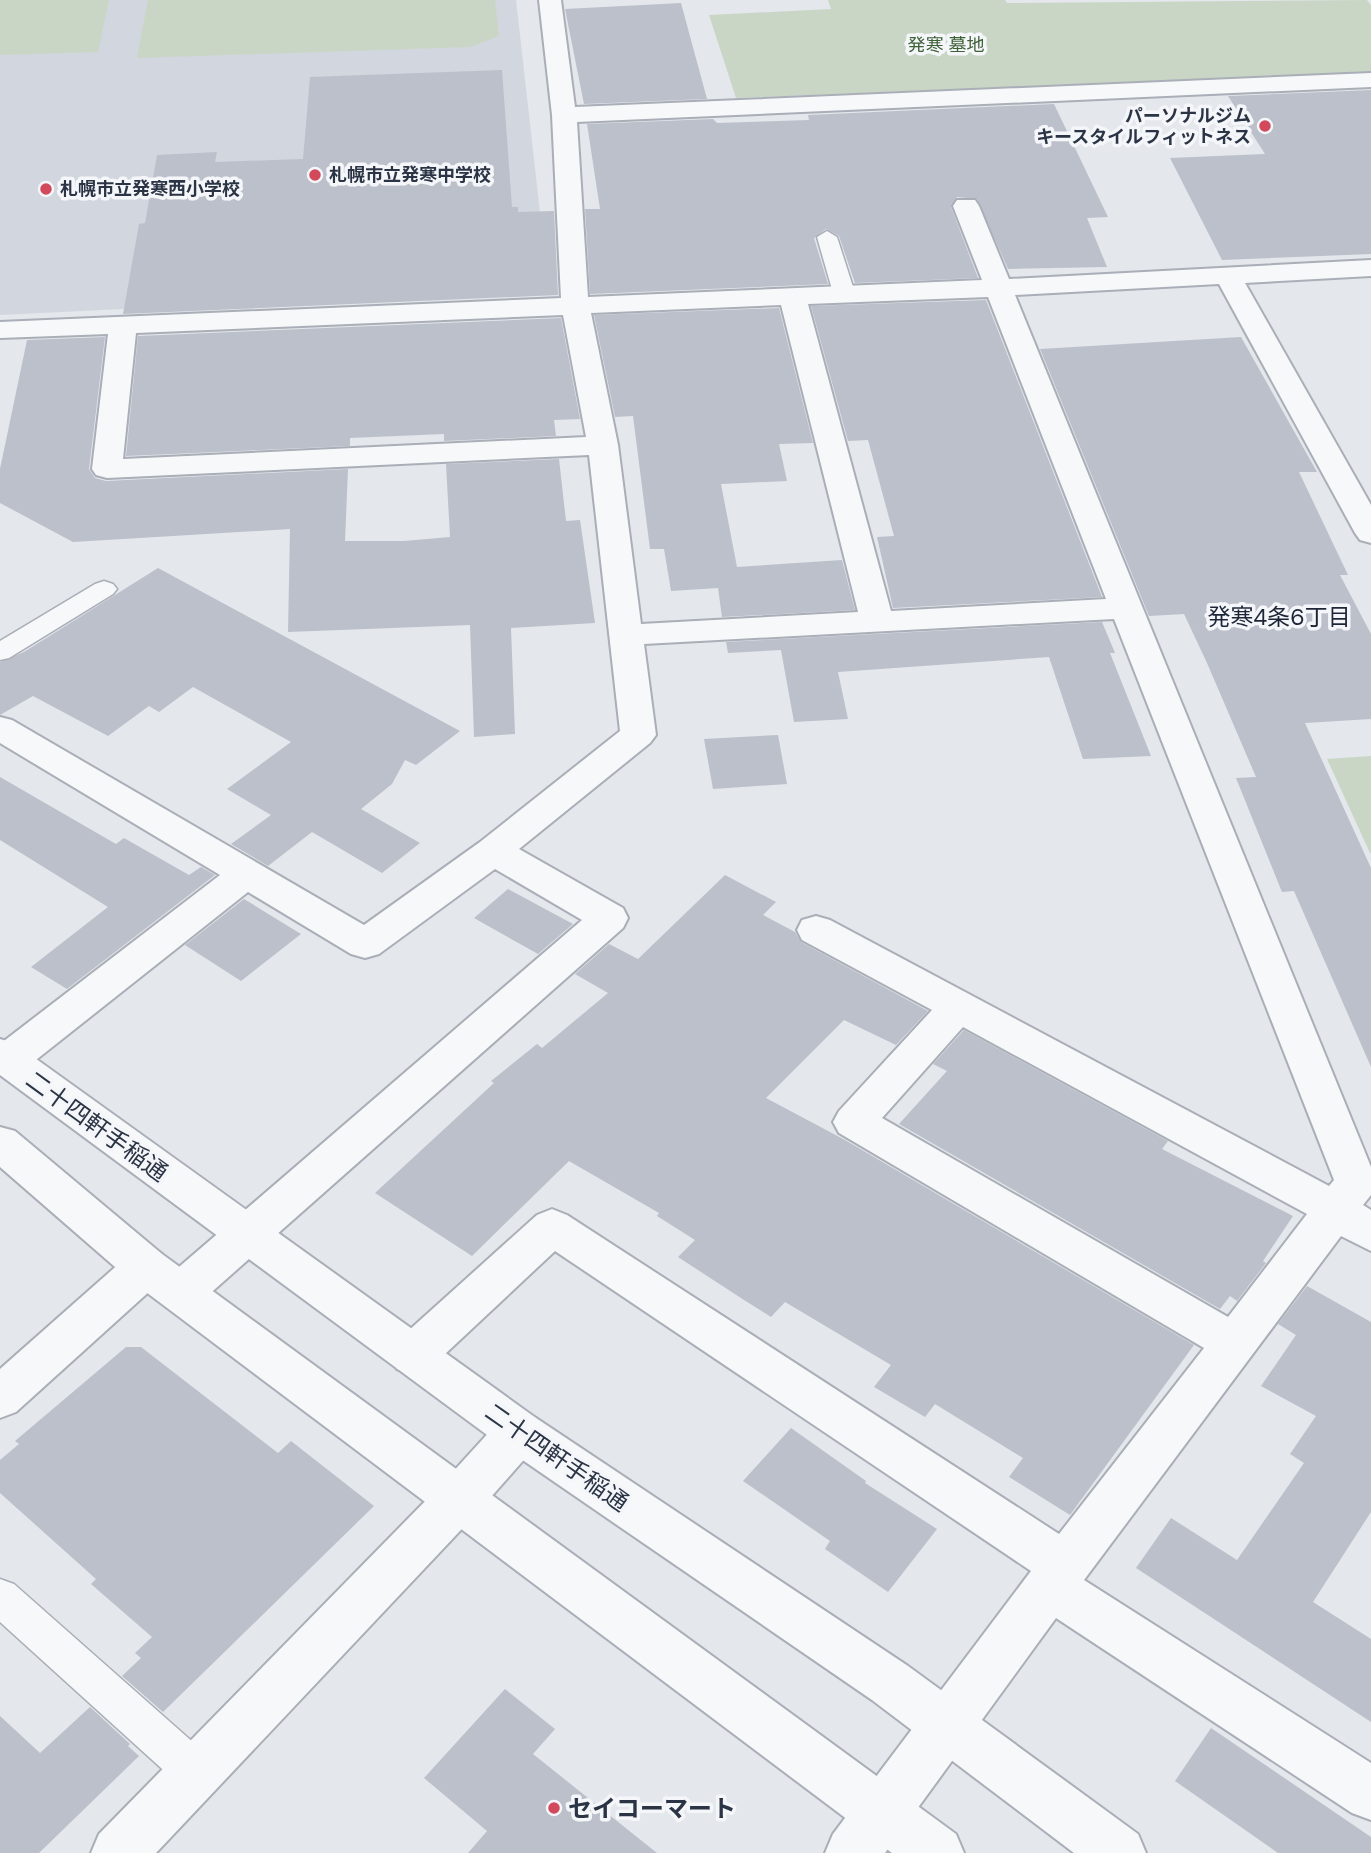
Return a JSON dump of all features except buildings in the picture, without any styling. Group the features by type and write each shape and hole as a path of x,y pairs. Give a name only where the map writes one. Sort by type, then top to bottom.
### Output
{"street":[{"path":"0,728 365,944 493,851 638,735 603,445 575,304 564,115 550,0"},
{"path":"564,115 1371,80"},
{"path":"852,1853 946,1724 1356,1183 966,206"},
{"path":"0,330 999,288 1371,268"},
{"path":"1227,275 1363,501 1371,533"},
{"path":"792,295 877,621"},
{"path":"123,324 107,469 603,445"},
{"path":"625,635 1127,608"},
{"path":"0,1398 163,1279 246,1235 608,918 493,851"},
{"path":"4,1057 246,874"},
{"path":"816,930 1335,1209 1371,1233"},
{"path":"959,1006 854,1122 1234,1343"},
{"name":"二十四軒手稲通","path":"4,1057 519,1432 946,1724 1119,1853"},
{"path":"0,1143 163,1279 937,1853"},
{"path":"413,1355 552,1227 1371,1794"},
{"path":"118,1853 458,1500 519,1432"}],"lane":[{"path":"827,237 844,293"},
{"path":"0,652 104,589"},
{"path":"0,1597 197,1773"}],"shaded area":[{"name":"札幌市立発寒中学校","path":"0,0 516,0 548,283 536,289 0,315"}],"green space":[{"path":"0,0 109,0 98,52 0,55"},
{"path":"148,0 495,0 499,36 470,47 137,58"},
{"name":"発寒 墓地","path":"828,0 1005,0 1007,3 1367,0 1371,5 1371,72 736,98 709,15 831,9"},
{"path":"1371,756 1371,853 1370,853 1327,759"}],"place":[{"name":"パーソナルジム キースタイルフィットネス","path":"1265,126"},
{"name":"札幌市立発寒中学校","path":"315,175"},
{"name":"札幌市立発寒西小学校","path":"46,189"},
{"name":"セイコーマート","path":"554,1808"}],"district":[{"name":"発寒4条6丁目","path":"1279,617"}]}
